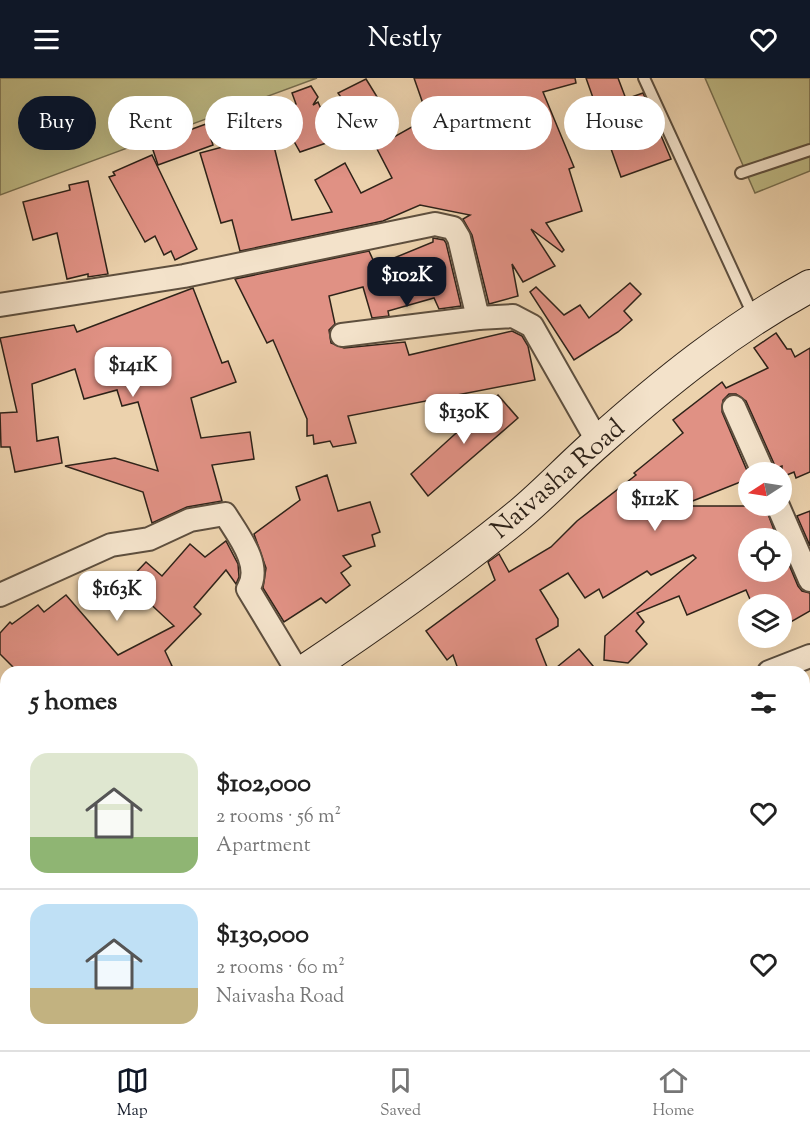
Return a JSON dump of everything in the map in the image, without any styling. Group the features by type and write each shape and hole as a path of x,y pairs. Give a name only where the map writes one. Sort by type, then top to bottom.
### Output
{"main road":[{"name":"Naivasha Road","path":"312,666 391,613 515,518 598,442 700,354 754,318 810,286"}],"street":[{"path":"0,304 227,268 435,224 453,228 459,238 478,318"},
{"path":"342,335 478,318 513,316 532,326 598,442"},
{"path":"735,407 759,462"},
{"path":"0,595 111,545 149,539 190,520 225,514 254,566 255,579 248,589 294,666"},
{"path":"782,516 810,580"},
{"path":"784,666 810,656"}],"lane":[{"path":"644,78 754,318"},
{"path":"741,173 810,150"}],"shaded area":[{"path":"0,78 317,78 268,96 205,96 205,119 193,124 193,96 108,96 108,150 122,150 0,195"},
{"path":"705,78 810,78 810,171 755,193"}],"building":[{"path":"414,78 575,78 576,83 543,92 545,96 420,96"},
{"path":"586,78 618,78 625,96 592,96"},
{"path":"366,79 377,96 340,96 338,93"},
{"path":"311,86 317,96 315,96 313,105 315,104 315,147 300,152 299,150 303,150 303,96 293,96 292,93"},
{"path":"552,114 564,143 564,150 567,150 574,167 569,169 582,211 546,223 564,250 562,252 531,229 555,266 523,282 512,264 518,296 489,304 472,235 463,219 470,215 420,205 383,221 240,251 232,220 221,223 200,153 211,150 275,150 292,220 332,212 315,180 345,163 361,193 392,178 378,150 399,150 399,134 411,127 411,150 552,150"},
{"path":"205,124 205,148 158,165 153,150 193,150 193,129"},
{"path":"665,145 671,159 621,177 611,150 665,150"},
{"path":"152,155 197,249 175,260 171,251 164,255 155,236 145,242 109,177 115,175 113,172"},
{"path":"88,181 108,274 88,277 88,274 67,279 57,233 33,240 23,202 70,190 69,185"},
{"path":"433,238 444,240 446,243 461,306 439,309 434,298 388,311 389,316 372,318 363,287 329,296 335,324 329,330 331,343 344,348 405,342 409,355 512,331 522,336 528,346 535,380 348,416 356,443 333,447 330,441 314,444 313,435 307,436 307,419 273,340 267,343 235,279 369,251 374,262 394,258 433,242"},
{"path":"630,283 641,294 624,311 632,320 618,332 574,360 530,292 536,287 564,315 580,305 589,318"},
{"path":"193,288 222,363 228,361 236,382 191,398 201,438 250,432 254,459 212,465 222,501 187,507 152,523 143,492 65,466 115,458 158,471 138,402 122,406 117,390 84,399 75,369 32,384 37,441 58,437 62,463 15,472 10,447 1,447 0,413 17,412 0,338 74,325 77,332"},
{"path":"776,333 787,349 791,349 795,357 810,348 810,472 796,478 794,472 792,473 792,462 773,462 746,401 736,394 729,394 723,400 722,412 743,462 738,462 738,483 680,506 738,506 738,516 769,516 773,528 738,528 738,582 792,582 792,572 802,591 810,593 810,611 792,621 792,594 748,594 746,590 687,615 679,596 637,613 644,622 636,631 647,644 628,663 604,660 605,636 696,558 693,555 651,575 647,571 603,598 599,589 585,598 568,573 540,590 558,619 558,626 536,639 547,666 457,666 453,655 447,660 426,631 495,580 488,562 499,554 509,572 551,547 577,521 636,475 634,473 683,433 673,420 722,382 726,388 768,368 754,348"},
{"path":"498,395 518,418 428,496 411,474"},
{"path":"327,475 338,511 370,502 380,532 372,535 375,546 343,556 351,566 341,573 350,585 326,603 321,598 284,622 263,588 266,568 254,534 300,500 296,487"},
{"path":"810,511 810,546 797,516"},
{"path":"226,541 238,564 239,577 236,584 226,570 194,607 201,614 165,651 172,666 12,666 0,654 0,633 10,622 12,624 38,605 44,612 66,595 118,655 174,626 127,582 146,562 162,576 190,544 205,557"},
{"path":"579,649 593,666 558,666"}]}
